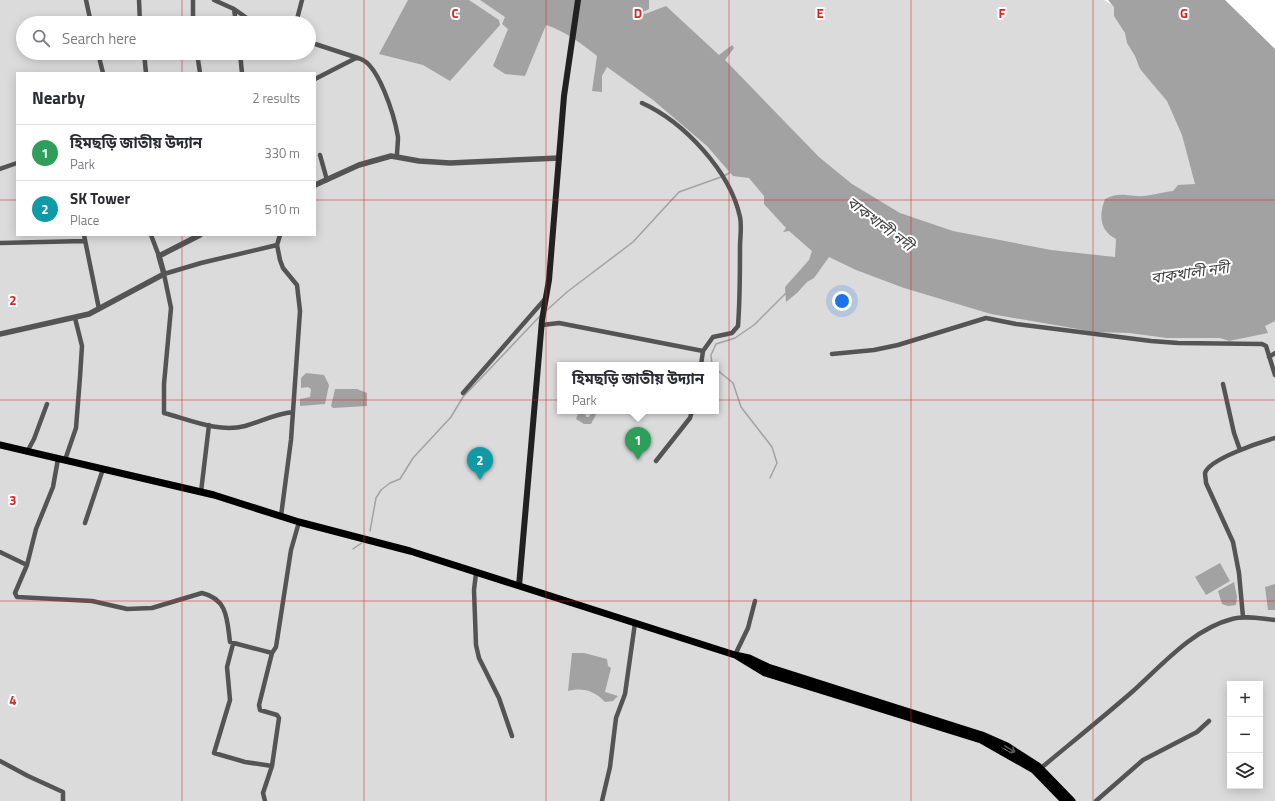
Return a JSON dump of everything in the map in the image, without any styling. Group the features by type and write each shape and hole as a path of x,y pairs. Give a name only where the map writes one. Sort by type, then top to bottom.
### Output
{"main road":[{"path":"519,586 542,322 549,280 564,96 578,0"},
{"path":"0,445 201,492 299,522 410,552 735,655 749,658 768,667 982,735 1007,746 1041,768 1072,801"},
{"path":"735,655 765,673 981,740 1034,770 1064,801"}],"street":[{"path":"86,0 89,16"},
{"path":"139,0 140,16"},
{"path":"193,0 194,16"},
{"path":"214,0 234,9 244,16"},
{"path":"298,16 302,0"},
{"path":"234,9 235,16"},
{"path":"316,44 359,58 367,62 373,68 392,113 398,138 397,156"},
{"path":"316,78 351,60 359,58"},
{"path":"100,60 103,72"},
{"path":"145,60 146,72"},
{"path":"198,60 200,72"},
{"path":"241,60 242,72"},
{"path":"642,103 654,109 666,118 703,149 726,180 740,218 738,326 732,333 713,337 703,351 701,362"},
{"path":"320,155 327,180"},
{"path":"316,185 359,165 397,156 418,161 450,163 559,158"},
{"path":"0,169 16,163"},
{"path":"84,236 99,309"},
{"path":"151,236 164,274 171,308 164,384 164,413 221,428 245,426 272,416 293,412"},
{"path":"159,256 198,236"},
{"path":"280,236 277,245 283,268 297,285 300,328 293,412 281,516"},
{"path":"0,243 85,240"},
{"path":"0,334 75,318 99,309 164,274 201,263 277,245"},
{"path":"463,392 546,297"},
{"path":"75,318 82,346 76,428 62,460 36,529 27,565 15,593 17,598 92,601 127,609 152,608 202,593 211,595 222,605 226,612 230,642 272,653"},
{"path":"832,354 874,350 892,346 986,318 1016,324 1151,341 1178,343 1262,344 1266,346 1275,375"},
{"path":"542,322 559,323 703,351"},
{"path":"1269,357 1275,353"},
{"path":"1223,384 1234,433 1240,450"},
{"path":"27,452 34,439 47,404"},
{"path":"656,461 690,418 691,414"},
{"path":"201,492 209,425"},
{"path":"1243,617 1239,573 1233,542 1206,483 1205,474 1209,467 1240,450 1275,438"},
{"path":"85,523 102,469"},
{"path":"265,801 263,793 272,766 279,718 277,715 260,710 259,705 272,653 276,647 291,550 299,522"},
{"path":"0,552 27,565"},
{"path":"476,573 474,590 476,645 479,658 499,698 512,736"},
{"path":"735,655 748,628 755,601"},
{"path":"1041,768 1108,713 1168,657 1195,637 1233,618 1243,617 1275,620"},
{"path":"602,801 610,767 616,718 625,694 635,623"},
{"path":"233,644 227,667 230,700 214,753 245,762 272,766"},
{"path":"1096,801 1143,760 1197,732 1209,721"},
{"path":"0,761 63,792 63,801"}],"shaded area":[{"path":"0,0 1104,0 1138,20 1275,216 1275,801 0,801"}],"water":[{"path":"408,0 469,0 499,20 500,25 450,81 423,65 379,54"},
{"name":"বাকখালী নদী","path":"480,0 649,0 649,9 643,12 645,14 666,6 719,55 732,45 734,48 725,60 819,157 852,184 900,213 953,231 1051,250 1115,257 1116,239 1106,231 1102,222 1101,216 1105,199 1117,195 1150,195 1173,191 1178,185 1195,184 1182,135 1167,101 1140,69 1135,56 1127,43 1125,33 1114,16 1114,7 1108,0 1225,0 1275,49 1275,321 1265,326 1268,333 1229,341 1220,338 1167,338 1129,333 1095,332 991,314 904,288 856,270 829,257 814,278 807,282 786,302 785,287 809,260 812,251 789,231 783,232 786,228 764,204 764,196 749,178 733,176 707,146 653,100 607,67 602,76 602,92 592,91 597,56 573,38 546,25 525,76 505,74 493,66 508,29 502,24 505,17"},
{"path":"306,373 324,375 329,385 325,404 300,406 300,399 310,397 311,389 308,387 301,388 301,378"},
{"path":"335,389 357,389 367,393 367,406 333,408 331,406"},
{"path":"578,414 586,414 586,417 589,417 590,414 596,414 591,424 584,424 576,419"},
{"path":"1220,563 1230,581 1206,595 1195,577"},
{"path":"1234,582 1237,597 1236,605 1228,606 1222,604 1218,591"},
{"path":"1275,584 1275,610 1268,610 1265,587"},
{"path":"572,653 584,653 607,659 608,666 611,668 605,692 618,696 613,701 605,702 597,695 584,690 579,689 568,691"}],"waterway":[{"path":"724,176 731,172"},
{"path":"547,310 567,292 633,242 679,192 721,177"},
{"path":"712,362 711,355 716,344 735,338 754,325 786,293"},
{"path":"370,531 376,498 381,490 390,483 400,479 413,458 451,417 463,397 541,315"},
{"path":"719,371 733,383 741,407 772,447 777,463 770,478"},
{"path":"353,549 363,542"}],"place":[{"name":"হিমছড়ি জাতীয় উদ্যান","path":"638,460"},
{"name":"SK Tower","path":"480,480"}]}
